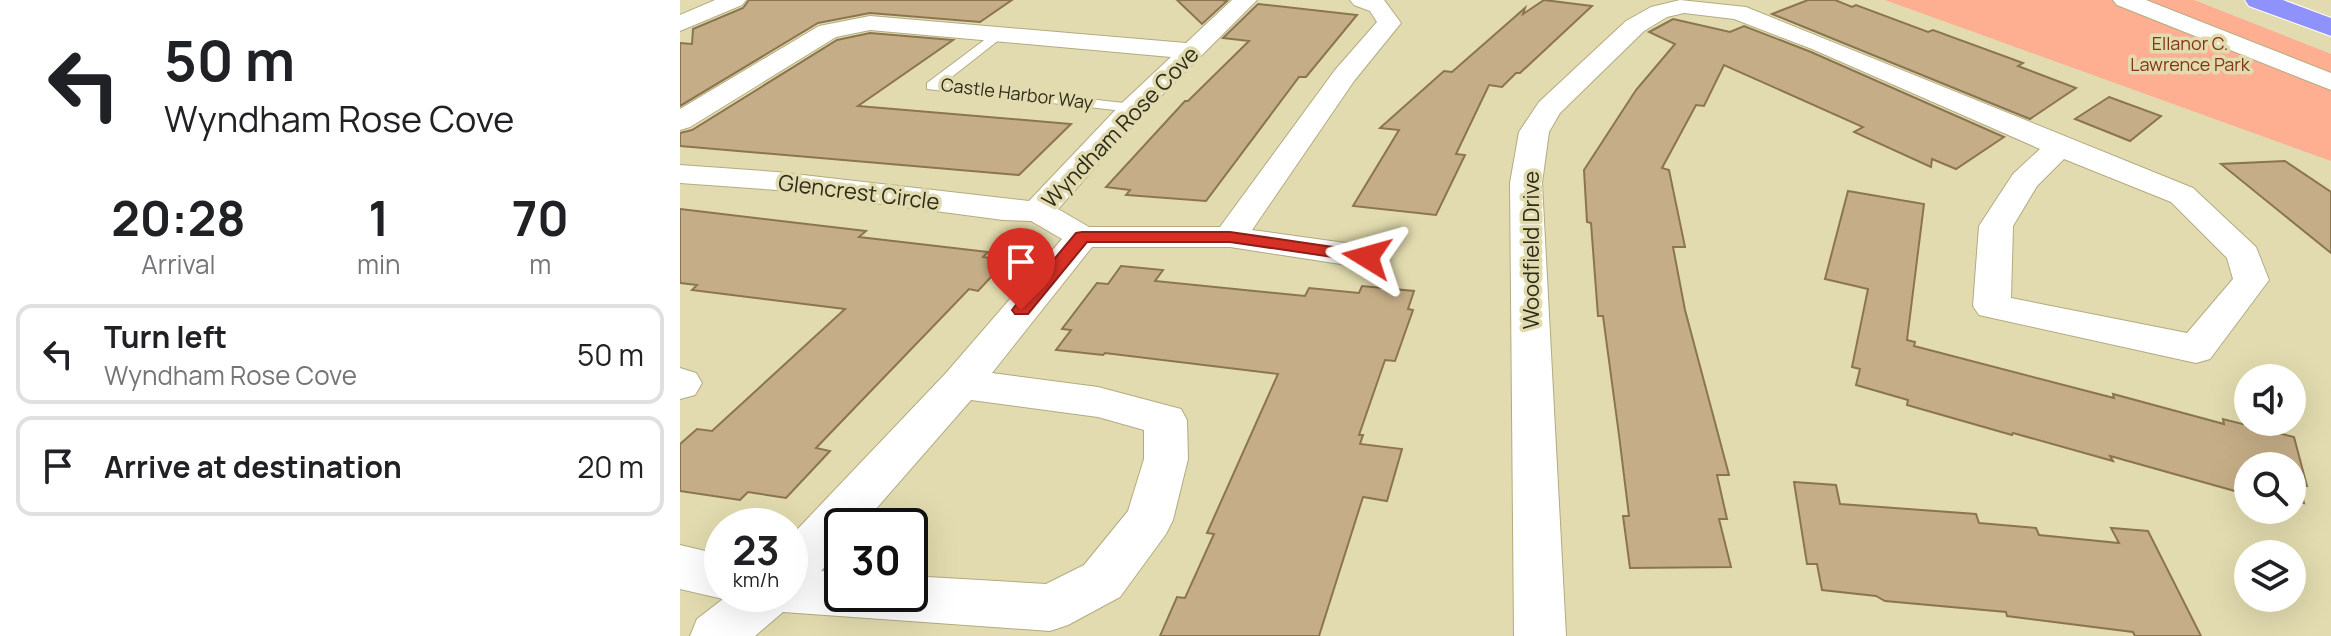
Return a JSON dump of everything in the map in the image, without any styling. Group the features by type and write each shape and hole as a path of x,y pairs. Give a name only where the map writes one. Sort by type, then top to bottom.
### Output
{"highway":[{"path":"2258,0 2331,28"}],"street":[{"path":"680,24 734,0"},
{"name":"Wyndham Rose Cove","path":"1082,237 1038,211 1133,108 1245,0"},
{"path":"1230,237 1344,76 1389,23 1379,6 1362,0"},
{"path":"2125,0 2331,82"},
{"name":"Woodfield Drive","path":"1540,636 1526,183 1534,132 1549,108 1635,26 1659,12 1684,6 1738,12 2182,195 2244,255 2251,280 2196,349 1992,306 1996,226 2024,181 2060,147"},
{"path":"680,121 828,31 870,23 1192,51"},
{"name":"Glencrest Circle","path":"680,174 777,181 1003,210 1038,211"},
{"path":"808,551 961,384 1082,237 1230,237 1367,257"},
{"path":"808,593 1050,608 1102,581 1149,520 1166,459 1166,420 1098,402 961,384"},
{"path":"680,567 704,573"},
{"path":"716,636 746,612"}],"lane":[{"name":"Castle Harbor Way","path":"999,33 932,86 1133,108"}],"green space":[{"name":"Ellanor C. Lawrence Park","path":"1885,0 2194,0 2331,54 2331,161"}],"building":[{"path":"749,0 1012,0 980,22 870,13 818,23 680,106 680,43 692,44 693,29 743,8"},
{"path":"1177,0 1221,0 1227,1 1202,24"},
{"path":"1544,0 1592,6 1502,87 1489,85 1456,154 1465,155 1436,215 1353,206 1399,130 1380,128 1444,71 1452,72 1525,8 1523,14"},
{"path":"1808,0 1835,0 1852,7 1856,5 1928,32 1933,30 2023,63 2018,66 2076,88 2030,119 1772,14"},
{"path":"1258,4 1357,15 1306,77 1299,77 1206,201 1126,195 1130,190 1106,187 1185,101 1249,41 1223,38"},
{"path":"1673,19 1730,32 1744,26 2004,137 1956,169 1932,159 1931,167 1854,132 1863,127 1724,65 1704,106 1696,105 1662,168 1669,170 1685,247 1673,247 1685,310 1729,475 1717,475 1727,519 1719,519 1731,567 1630,568 1623,516 1629,516 1619,435 1603,316 1598,316 1591,223 1587,222 1584,170 1636,90 1675,44 1649,32"},
{"path":"870,33 953,40 858,106 1071,124 1019,175 680,146 680,133 692,130 837,40"},
{"path":"2109,97 2161,116 2130,141 2075,119"},
{"path":"2285,161 2331,192 2331,253 2221,164"},
{"path":"1848,191 1924,204 1907,340 1915,342 1914,346 2114,398 2113,394 2224,424 2223,419 2234,422 2234,436 2294,437 2298,452 2234,452 2234,491 1907,405 1908,400 1856,385 1860,369 1852,367 1868,289 1825,279"},
{"path":"680,209 866,231 859,237 988,252 983,257 1007,260 978,291 969,289 816,448 830,451 786,498 748,492 740,500 680,491 680,444 697,429 712,431 845,309 692,290 697,285 680,283"},
{"path":"1121,266 1163,270 1155,281 1305,296 1309,288 1359,293 1362,286 1414,291 1408,309 1413,310 1395,361 1385,360 1359,435 1363,435 1360,444 1402,449 1387,501 1363,497 1319,636 1160,636 1177,597 1185,598 1214,534 1207,533 1278,374 1056,350 1071,330 1062,329 1097,283 1108,284"},
{"path":"1794,482 1836,485 1840,504 1976,514 1979,523 2036,528 2039,535 2119,543 2111,528 2148,531 2201,636 2135,636 2133,632 2007,616 2006,612 1885,601 1876,596 1822,590 1817,564 1807,564"}],"route":[{"path":"1021,310 1082,237 1230,237 1367,257"}]}
